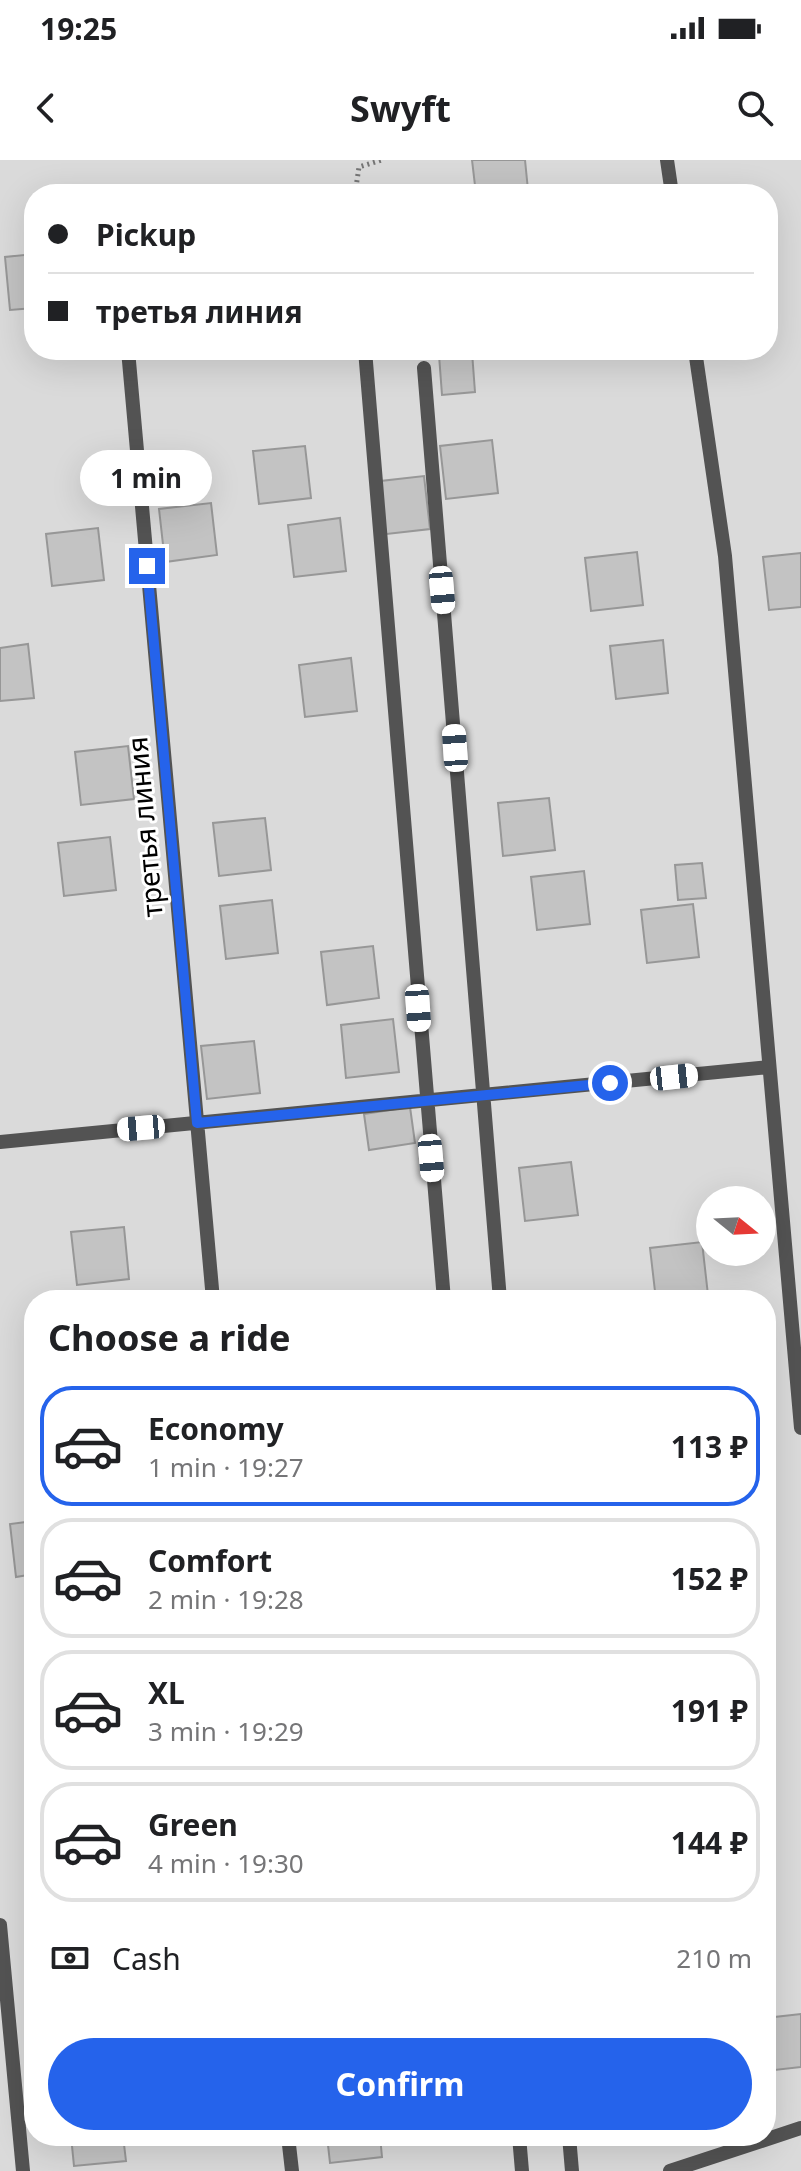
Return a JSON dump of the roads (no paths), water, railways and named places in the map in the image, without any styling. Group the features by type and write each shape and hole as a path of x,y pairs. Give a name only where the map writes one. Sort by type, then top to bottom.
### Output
{"lane":[{"path":"667,160 671,184"},
{"name":"третья линия","path":"129,360 212,1290"},
{"path":"366,360 443,1290"},
{"path":"696,360 725,556 801,1428"},
{"path":"424,368 499,1290"},
{"path":"0,1142 769,1067"},
{"path":"0,1925 23,2171"},
{"path":"776,2136 801,2128"},
{"path":"289,2146 292,2171"},
{"path":"520,2146 522,2171"},
{"path":"570,2146 572,2171"},
{"path":"670,2171 746,2146"}]}
